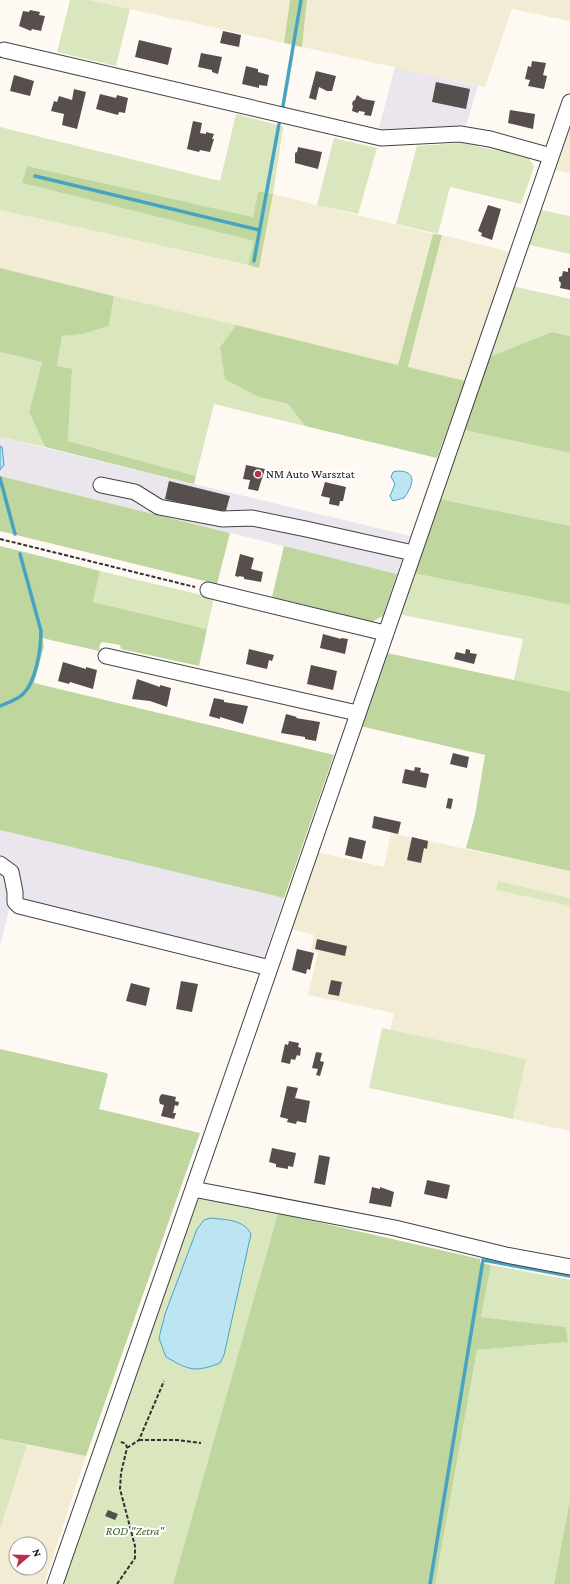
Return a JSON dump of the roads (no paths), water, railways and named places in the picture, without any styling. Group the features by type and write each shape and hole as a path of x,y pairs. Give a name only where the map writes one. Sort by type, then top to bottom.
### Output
{"street":[{"path":"4,50 381,138 460,134 490,139 551,156"},
{"path":"55,1584 570,102"},
{"path":"101,485 135,492 159,507 222,519 252,518 413,553"},
{"path":"208,590 385,632"},
{"path":"106,656 357,713"},
{"path":"0,864 11,872 16,905 270,968"},
{"path":"193,1189 395,1228 506,1254 570,1267"}],"water":[{"path":"0,446 2,447 4,465 0,470"},
{"path":"398,471 409,474 412,480 404,498 393,501 390,496 395,484 391,477 393,472"},
{"path":"211,1218 239,1223 248,1229 251,1234 224,1355 220,1363 204,1368 192,1369 180,1365 166,1357 159,1338 165,1314 197,1229 204,1220"}],"waterway":[{"path":"283,106 301,0"},
{"path":"254,261 279,124"},
{"path":"35,176 259,230"},
{"path":"0,478 15,534"},
{"path":"0,706 18,698 28,689 37,665 40,647 41,631 20,554"},
{"path":"430,1584 483,1260 570,1276"}],"place":[{"name":"NM Auto Warsztat","path":"258,474"}],"park label":[{"name":"ROD \"Zetra\"","path":"135,1531"}]}
